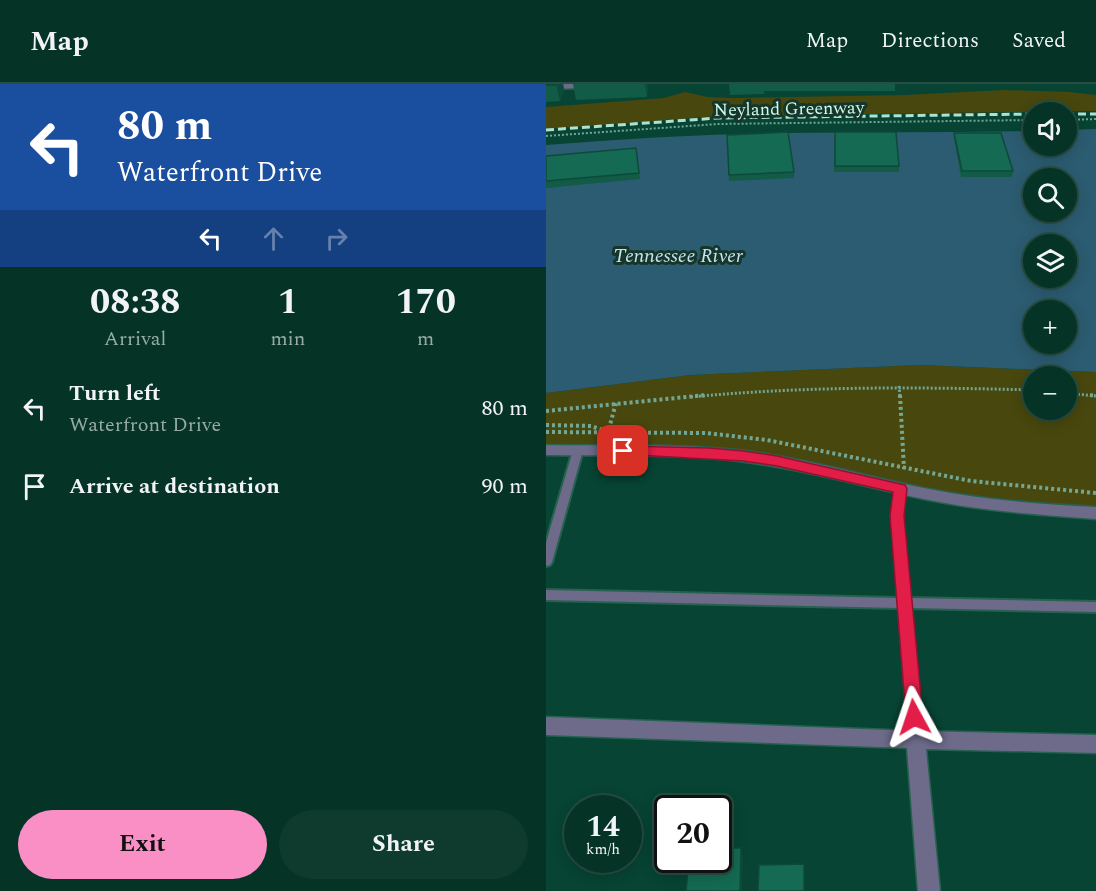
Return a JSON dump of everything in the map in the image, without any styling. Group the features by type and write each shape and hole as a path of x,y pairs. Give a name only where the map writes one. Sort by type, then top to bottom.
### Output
{"street":[{"path":"546,86 619,84"},
{"path":"546,450 709,452 777,461 900,489 1020,508 1096,513"},
{"path":"546,726 916,740 1096,744"},
{"path":"916,740 928,891"}],"lane":[{"path":"546,562 578,450"},
{"path":"900,489 897,516 916,740"},
{"path":"546,596 1096,607"}],"path":[{"path":"1077,120 1096,119"},
{"name":"Neyland Greenway","path":"546,136 718,123 1023,120"},
{"path":"899,386 904,469"},
{"path":"546,411 762,390 899,386 1023,390"},
{"path":"1077,394 1096,396"},
{"path":"546,425 591,426 608,432 616,403"}],"shaded area":[{"path":"1005,90 1069,92 1096,95 1096,111 1077,111 1077,102 1023,102 1023,112 720,116 546,129 546,107 664,98 685,92 708,97 732,98 904,95"},
{"path":"920,365 1023,369 1023,420 1077,420 1077,371 1096,372 1096,513 1020,508 777,461 546,450 546,393 690,375"}],"water":[{"name":"Tennessee River","path":"1096,129 1096,372 1077,371 1077,366 1023,366 1023,369 920,365 690,375 546,393 546,145 753,134 1023,131 1023,156 1077,156 1077,130"}],"building":[{"path":"788,132 794,172 729,175 727,135"},
{"path":"835,132 896,132 899,166 835,166"},
{"path":"954,133 1001,133 1013,171 962,171"},
{"path":"636,148 639,173 546,181 546,156"},
{"path":"732,848 741,848 740,891 686,891 688,873 732,873"},
{"path":"804,864 804,891 758,891 759,865"}],"railway":[{"path":"546,130 718,118 1023,114"},
{"path":"1077,114 1096,114"}],"route":[{"path":"623,451 709,452 743,456 777,461 900,489 897,516 914,717"}]}
